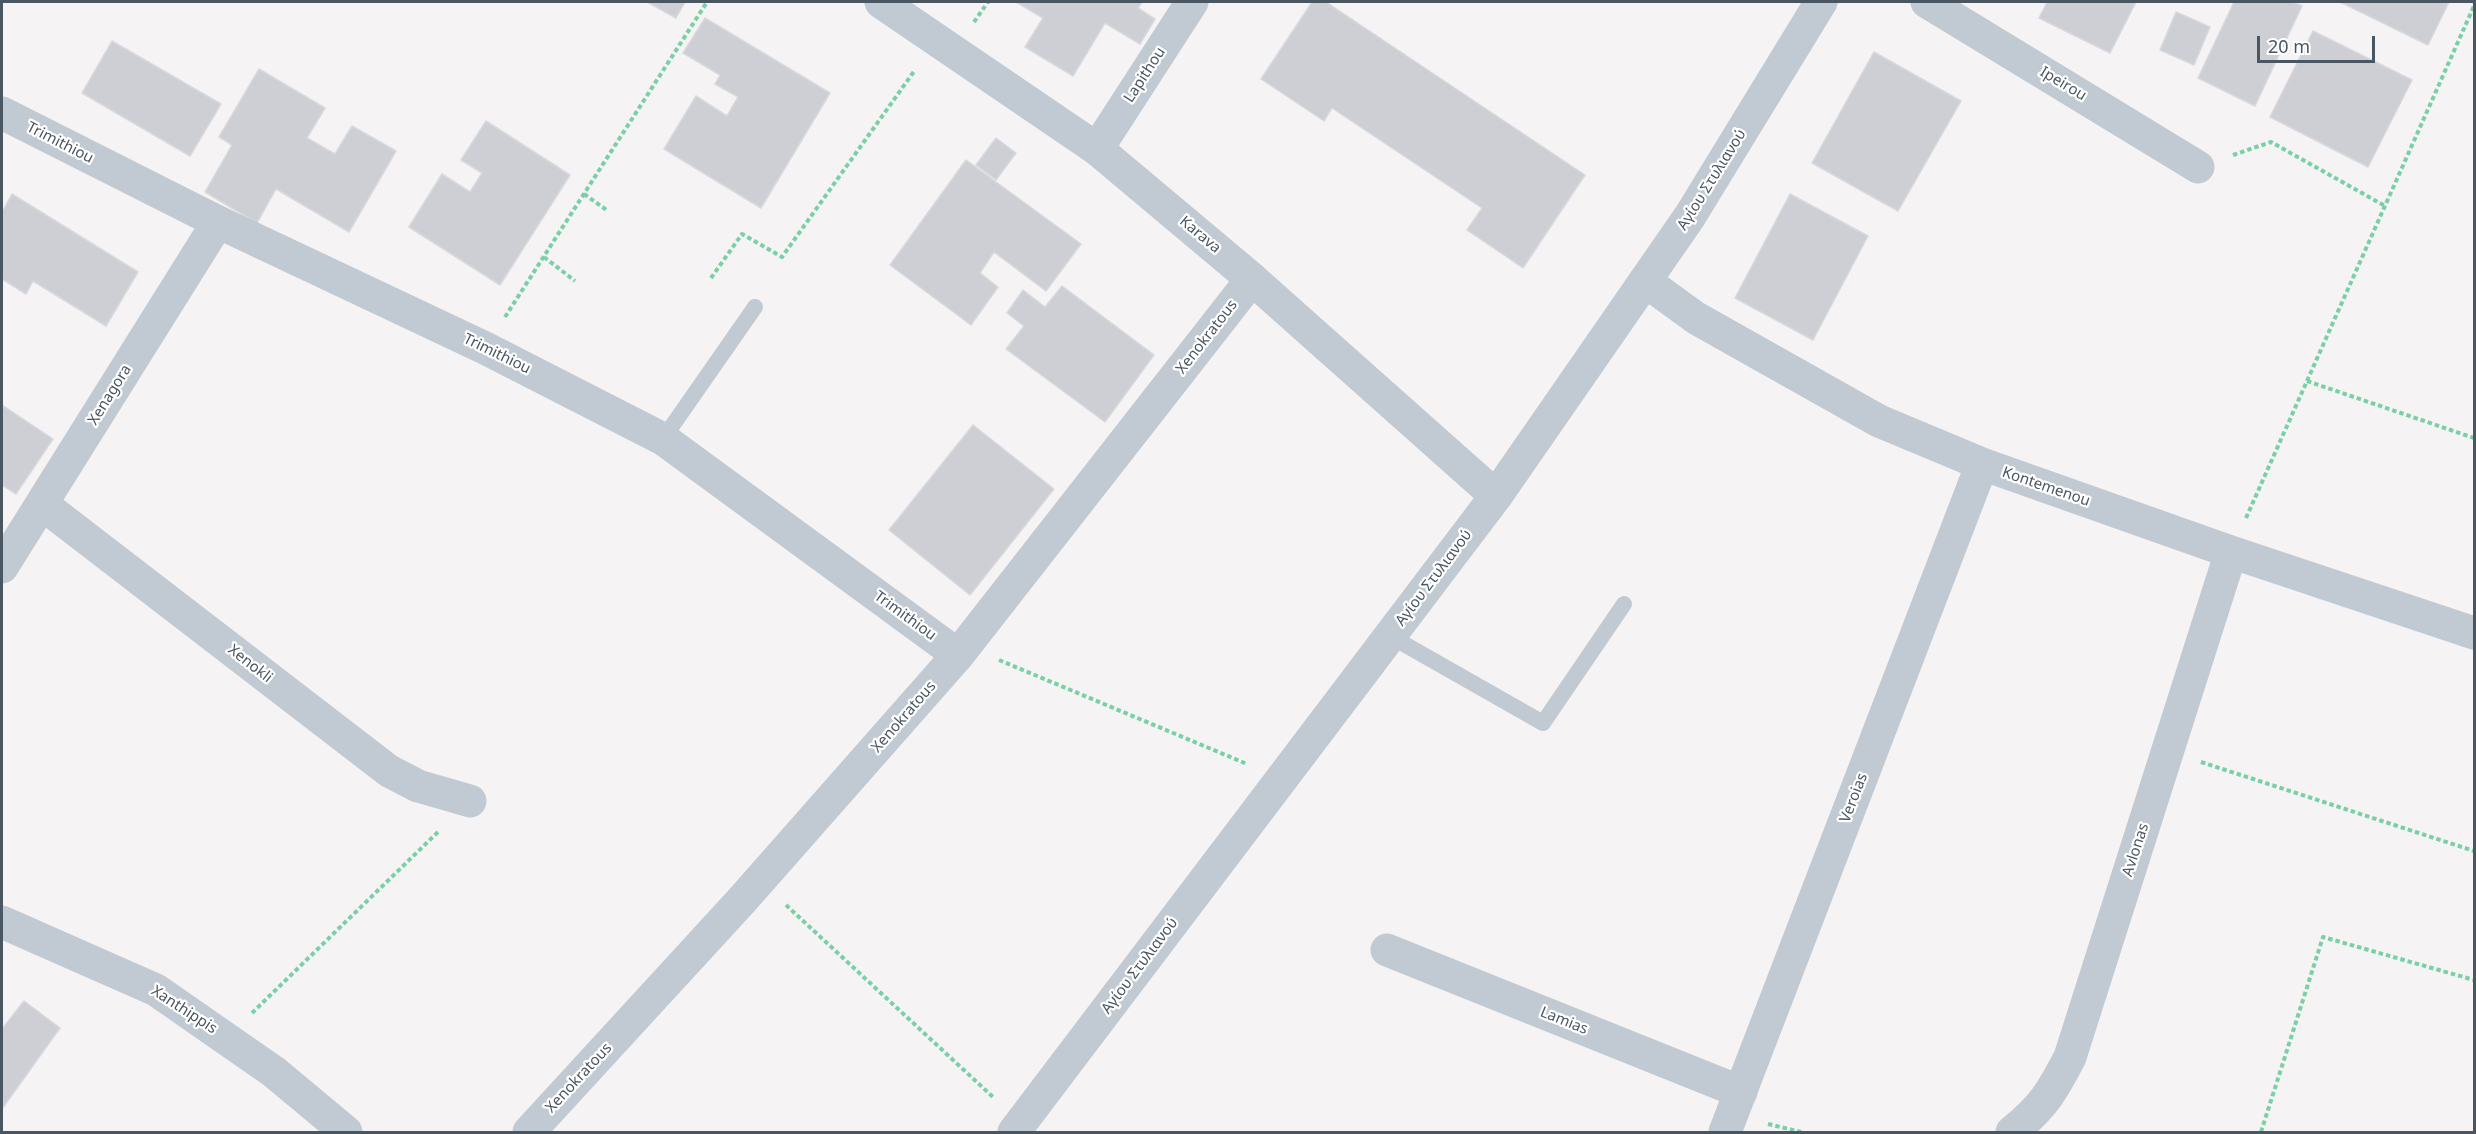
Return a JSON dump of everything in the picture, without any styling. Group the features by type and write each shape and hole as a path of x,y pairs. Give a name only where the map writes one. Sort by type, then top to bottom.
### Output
{"street":[{"name":"Karava","path":"881,2 1097,149 1252,279 1496,496"},
{"name":"Lapithou","path":"1097,149 1192,2"},
{"name":"Αγίου Στυλιανού","path":"1018,1128 1496,496 1690,216 1821,2"},
{"name":"Ipeirou","path":"1927,2 2198,167"},
{"name":"Trimithiou","path":"2,113 218,222 485,348 663,439 962,650"},
{"name":"Xenagora","path":"2,567 218,222"},
{"name":"Xenokratous","path":"530,1132 759,881 962,650 1252,279"},
{"name":"Kontemenou","path":"1645,281 1696,318 1879,421 1982,464 2231,552 2475,633"},
{"name":"Veroias","path":"1725,1132 1982,464"},
{"name":"Xenokli","path":"42,504 389,771 418,786 471,801"},
{"name":"Avlonas","path":"2012,1132 2037,1112 2053,1091 2070,1057 2231,552"},
{"name":"Xanthippis","path":"2,922 156,990 274,1072 346,1132"},
{"name":"Lamias","path":"1387,950 1741,1092"}],"lane":[{"path":"663,439 755,307"},
{"path":"1390,636 1543,723 1624,604"}],"path":[{"path":"485,348 707,2"},
{"path":"2231,552 2475,6"},
{"path":"711,278 742,234 782,257 938,39"},
{"path":"2198,167 2271,142 2385,206"},
{"path":"584,194 608,211"},
{"path":"544,257 575,281"},
{"path":"2307,381 2475,438"},
{"path":"962,650 1282,779"},
{"path":"2167,751 2475,851"},
{"path":"226,1038 471,801"},
{"path":"759,881 1018,1128"},
{"path":"2262,1132 2323,936 2475,980"}],"building":[{"path":"647,2 685,2 676,18"},
{"path":"1016,2 1142,2 1138,8 1155,19 1140,44 1105,23 1073,76 1025,47 1043,18"},
{"path":"1312,2 1326,2 1585,175 1523,268 1467,230 1482,208 1332,108 1324,121 1261,79"},
{"path":"2047,2 2136,2 2110,53 2039,18"},
{"path":"2234,2 2293,2 2302,6 2255,106 2198,78"},
{"path":"2340,2 2449,2 2428,45"},
{"path":"2176,12 2210,27 2194,65 2160,50"},
{"path":"705,18 830,93 761,208 664,149 696,96 727,116 738,97 715,84 720,75 683,53"},
{"path":"2313,31 2412,80 2368,167 2270,117"},
{"path":"112,41 221,104 190,156 82,93"},
{"path":"1874,52 1961,101 1898,211 1812,163"},
{"path":"259,69 325,108 307,138 335,154 352,126 396,151 349,232 276,189 257,223 205,192 232,145 219,137"},
{"path":"486,121 570,175 500,285 409,227 442,174 470,192 482,173 461,160"},
{"path":"996,138 1016,153 996,180 976,165"},
{"path":"966,160 1081,244 1046,291 994,252 980,273 998,287 971,325 890,265"},
{"path":"12,194 138,272 106,326 33,281 26,294 2,279 2,212"},
{"path":"1790,194 1868,236 1813,340 1735,298"},
{"path":"1062,286 1154,355 1105,422 1006,349 1024,326 1007,313 1023,290 1045,307"},
{"path":"2,405 53,439 16,494 2,485"},
{"path":"973,425 1054,489 970,595 889,530"},
{"path":"24,1001 60,1028 2,1109 2,1029"}]}
